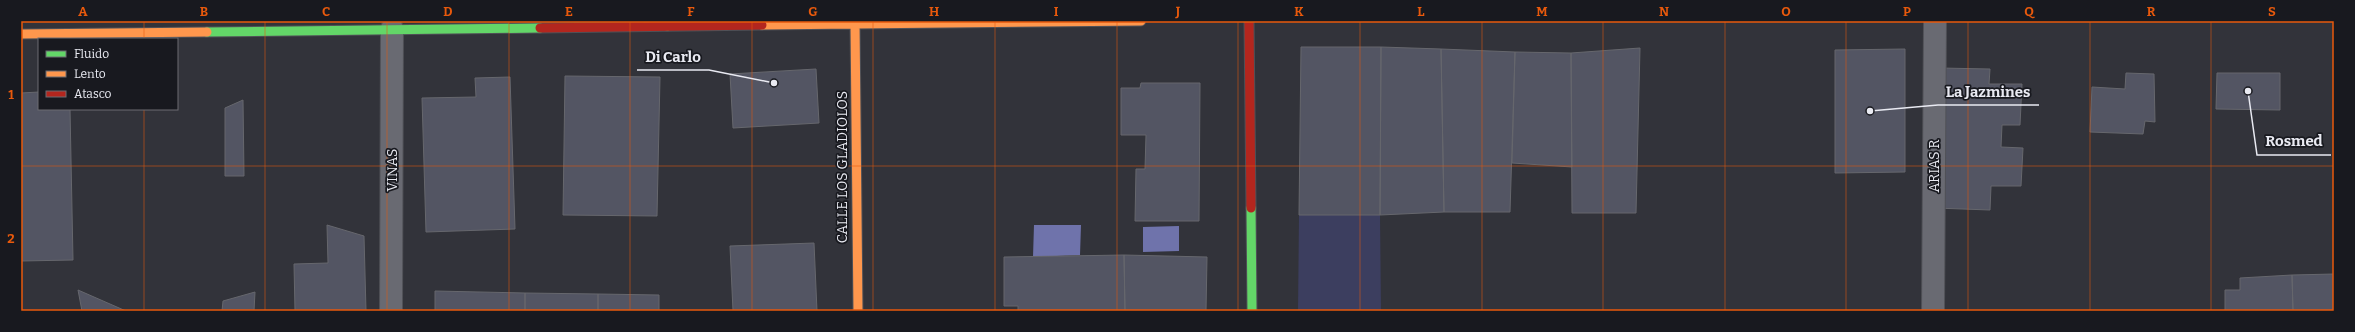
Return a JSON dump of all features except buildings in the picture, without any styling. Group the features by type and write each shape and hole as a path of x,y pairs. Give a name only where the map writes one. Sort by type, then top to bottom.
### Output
{"street":[{"path":"648,21 667,26"},
{"path":"21,34 855,23 1141,21"},
{"path":"1249,21 1252,311"},
{"name":"ARIAS R","path":"1932,311 1935,21"},
{"name":"CALLE LOS GLADIOLOS","path":"855,23 858,311"},
{"name":"VINAS","path":"391,311 392,29"}],"shaded area":[{"path":"1299,215 1380,215 1381,311 1298,311"},
{"path":"1034,225 1081,225 1080,255 1033,257"},
{"path":"1179,226 1179,251 1143,252 1143,227"}],"traffic: fast":[{"path":"648,21 667,26"},
{"path":"207,32 540,28"},
{"path":"1251,208 1252,311"}],"traffic: slow":[{"path":"762,25 1141,21"},
{"path":"855,23 858,311"},
{"path":"21,34 207,32"}],"traffic: jam":[{"path":"1249,21 1251,208"},
{"path":"540,28 762,25"}],"place":[{"name":"Di Carlo","path":"774,83"},
{"name":"Rosmed","path":"2248,91"},
{"name":"La Jazmines","path":"1870,111"}]}
